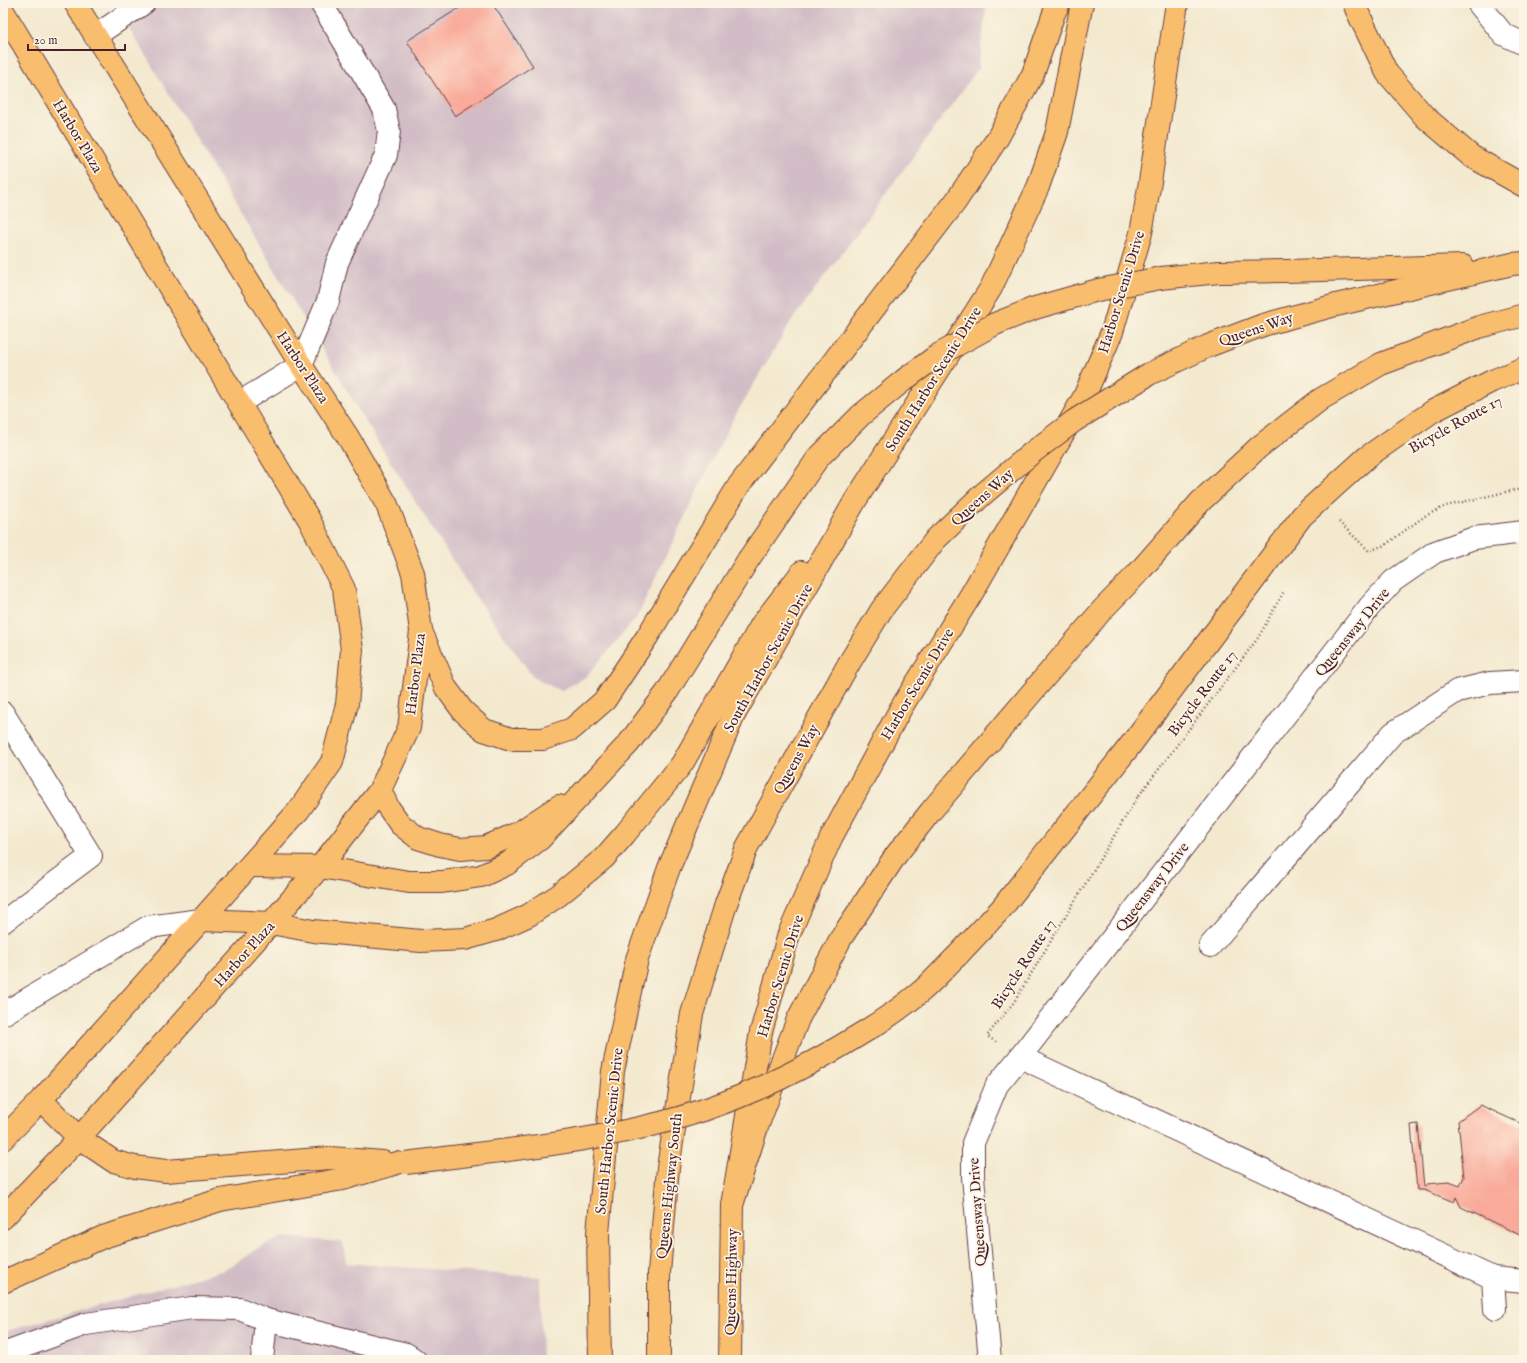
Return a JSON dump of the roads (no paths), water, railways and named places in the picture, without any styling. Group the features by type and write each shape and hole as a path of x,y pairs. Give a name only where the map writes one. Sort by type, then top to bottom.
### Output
{"main road":[{"name":"Harbor Plaza","path":"3,1218 79,1138 271,923 320,867 380,790 409,728 421,631 413,573 387,505 348,437 301,365 75,3"},
{"path":"421,631 446,688 464,711 484,730 511,739 543,739 572,729 604,700 647,636 739,485 956,201 997,139 1033,74 1054,13 1059,3"},
{"name":"South Harbor Scenic Drive","path":"600,1360 598,1233 613,1071 637,959 669,868 734,715 855,501 991,288 1038,187 1057,132 1082,3"},
{"name":"Harbor Scenic Drive","path":"732,1205 761,1032 790,934 831,838 901,708 972,593 1084,397 1112,332 1141,233 1177,3"},
{"path":"1354,3 1387,73 1425,117 1471,156 1524,186"},
{"name":"Harbor Plaza","path":"3,11 310,521 344,589 352,650 347,704 332,762 299,810 41,1100 3,1139"},
{"path":"250,866 320,867 408,882 442,882 480,876 508,864 540,839 629,744 667,692 748,560 818,458 861,414 904,380 938,356 995,324 1035,308 1091,292 1161,278 1219,272 1518,264"},
{"name":"Queens Way","path":"692,1014 726,904 748,847 848,665 882,609 936,539 982,495 1033,452 1074,421 1149,374 1208,346 1263,325 1336,305 1518,264"},
{"path":"732,1205 758,1127 798,1019 841,938 896,855 931,810 1103,609 1138,574 1201,501 1259,447 1320,399 1381,364 1479,327 1524,315"},
{"path":"3,1282 103,1237 220,1200 342,1179 402,1163 536,1146 648,1126 716,1107 777,1081 831,1053 919,994 1001,909 1129,747 1302,516 1367,456 1433,411 1492,381 1524,368"},
{"path":"201,920 271,923 313,931 421,941 466,939 496,930 529,915 559,895 604,858 682,764 762,624 855,501"},
{"path":"380,790 400,824 418,838 460,849 486,847 520,832 590,786"},
{"name":"Queens Highway South","path":"659,1360 659,1272 668,1168 692,1014"},
{"path":"41,1100 79,1138 113,1161 135,1167 166,1171 330,1158 402,1163"},
{"name":"Queens Highway","path":"730,1360 732,1205"}],"street":[{"path":"95,36 144,3"},
{"path":"239,403 301,365 328,301 337,263 386,155 389,131 384,109 321,3"},
{"path":"1478,3 1503,34 1524,44"},
{"name":"Queensway Drive","path":"990,1360 972,1177 973,1143 997,1085 1370,606 1393,581 1435,552 1474,538 1524,532"},
{"path":"1210,946 1393,733 1457,691 1490,683 1524,681"},
{"path":"3,713 91,856 3,922"},
{"path":"3,1014 148,927 201,920"},
{"path":"1020,1057 1494,1278 1524,1281"},
{"path":"1494,1278 1495,1309"},
{"path":"3,1354 86,1324 192,1308 240,1309 266,1320 406,1354 415,1360"},
{"path":"262,1360 266,1320"}]}
